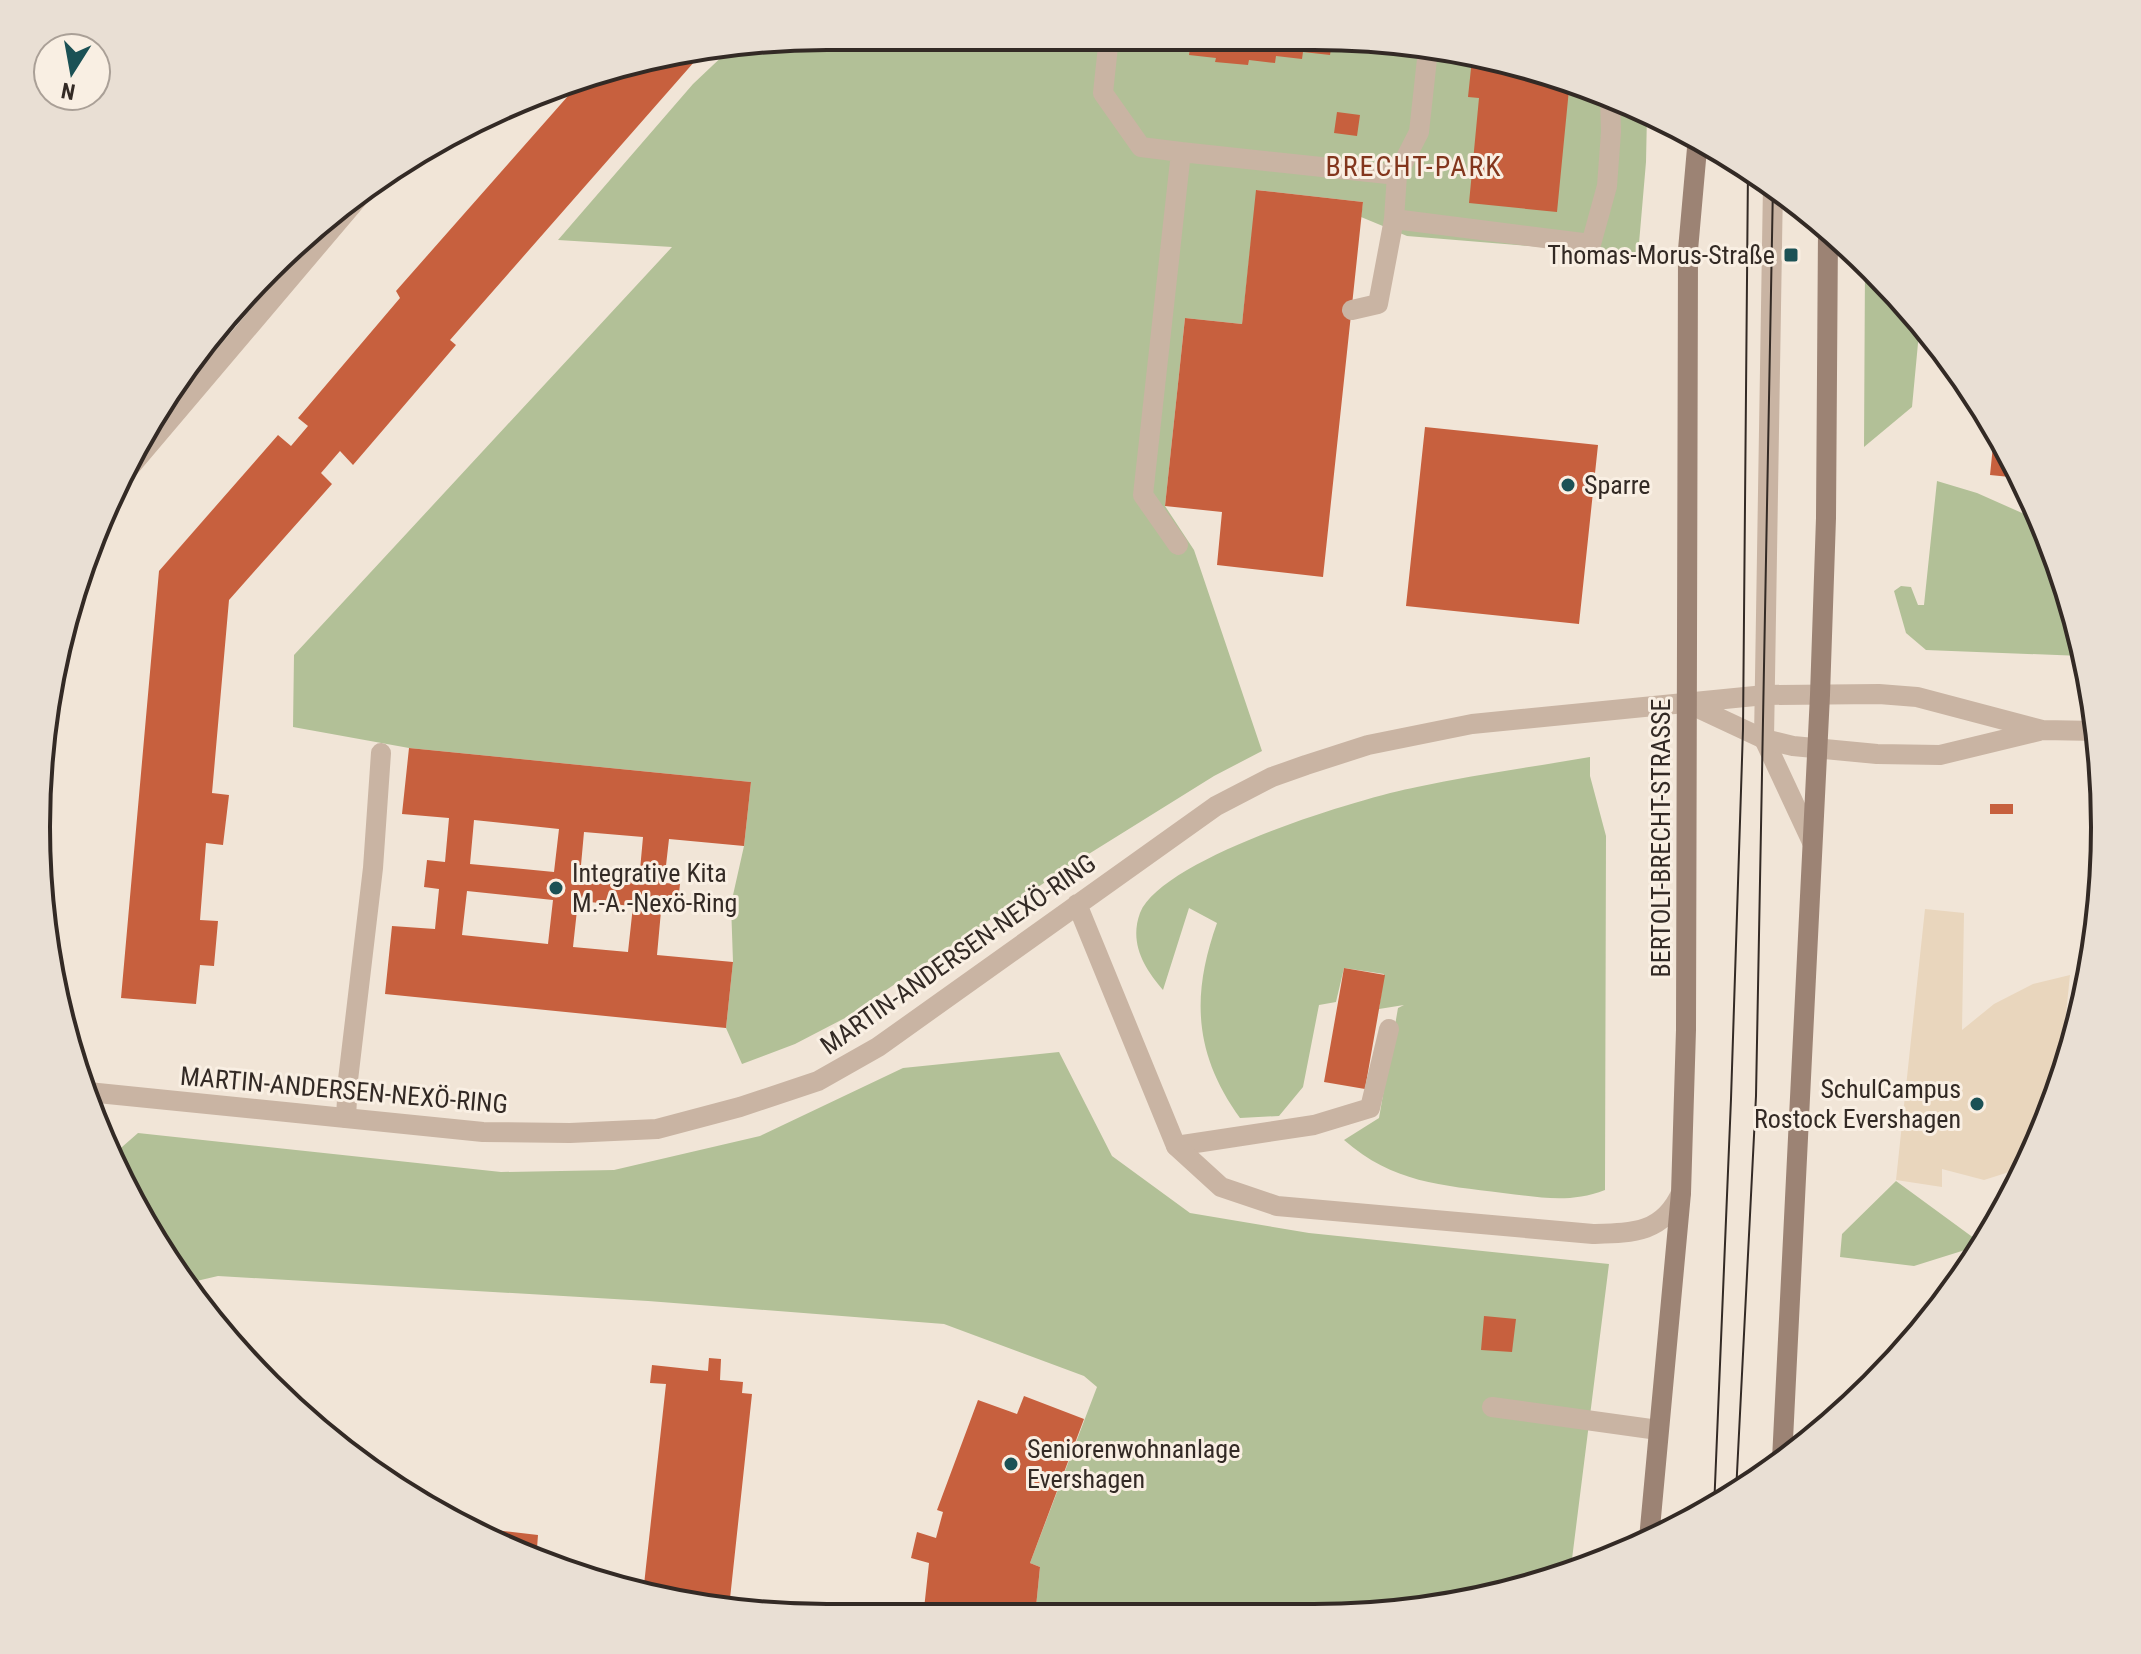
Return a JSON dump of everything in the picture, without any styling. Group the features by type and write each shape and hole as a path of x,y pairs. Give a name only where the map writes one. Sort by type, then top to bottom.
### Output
{"main road":[{"name":"BERTOLT-BRECHT-STRASSE","path":"1650,1528 1681,1193 1686,1030 1688,250 1697,151"},
{"path":"1783,1446 1820,695 1826,518 1828,245"}],"street":[{"path":"1108,50 1103,93 1141,147 1397,175"},
{"path":"1352,310 1378,304 1394,219 1397,175 1419,132 1427,59"},
{"path":"1394,219 1591,244 1607,186 1610,109"},
{"path":"1178,545 1143,495 1181,152"},
{"path":"1773,201 1764,739 1812,842"},
{"path":"153,440 331,230"},
{"path":"1687,703 1765,695 1917,697 2042,730 2084,731"},
{"path":"1687,703 1764,739 1877,754 1940,755 2042,730"},
{"name":"MARTIN-ANDERSEN-NEXÖ-RING","path":"97,1093 483,1132 570,1133 657,1129 740,1107 818,1081 878,1047 1216,806 1272,777 1368,745 1472,724 1687,703"},
{"path":"346,1118 373,868 381,753"},
{"path":"1077,904 1176,1146 1221,1187 1277,1206 1593,1234 1624,1233 1647,1228 1664,1219 1674,1209 1681,1193"},
{"path":"1176,1146 1314,1125 1370,1108 1389,1029"},
{"path":"1492,1407 1658,1430"}],"green space":[{"path":"776,52 1365,52 1466,65 1515,76 1564,91 1647,125 1638,255 1407,236 1361,217 1363,202 1257,190 1242,324 1185,318 1165,506 1194,550 1262,751 1214,776 1063,870 845,1018 795,1044 742,1064 726,1028 733,962 731,904 744,846 751,782 409,748 293,727 294,655 672,247 558,240 693,84 721,58"},
{"path":"1865,280 1918,340 1912,407 1864,447"},
{"path":"1937,481 1977,493 2025,514 2050,577 2072,656 1926,650 1906,633 1894,591 1901,586 1911,587 1918,605 1924,605"},
{"path":"1590,757 1590,776 1606,836 1605,1190 1579,1197 1554,1198 1438,1184 1399,1174 1362,1154 1344,1140 1379,1118 1398,1008 1404,1005 1379,1009 1384,974 1344,968 1336,1002 1319,1005 1303,1087 1279,1116 1240,1118 1213,1071 1202,1024 1203,975 1217,923 1189,908 1163,990 1144,964 1136,935 1140,913 1156,892 1184,872 1222,852 1310,817 1389,793"},
{"path":"1059,1052 1112,1156 1190,1213 1309,1233 1609,1264 1572,1560 1466,1589 1365,1602 1036,1604 1040,1567 1030,1563 1097,1387 1084,1376 944,1324 648,1301 218,1276 197,1281 154,1216 120,1149 138,1133 501,1172 614,1170 760,1136 903,1068"},
{"path":"1896,1181 1973,1238 1966,1250 1914,1266 1840,1257 1842,1234"}],"shaded area":[{"path":"1925,909 1964,913 1962,1030 1994,1004 2033,984 2070,975 2064,1030 2050,1077 2012,1169 1984,1180 1942,1169 1942,1187 1896,1180"}],"building":[{"path":"1190,50 1331,51 1330,55 1303,52 1302,59 1276,56 1275,63 1249,60 1248,65 1215,62 1216,58 1189,55"},
{"path":"694,62 450,340 456,345 353,465 340,451 321,473 332,484 229,600 212,793 229,795 223,845 206,843 200,920 218,921 214,966 200,965 196,1004 121,998 159,571 278,435 291,446 308,426 298,418 400,298 396,291 570,94 626,76"},
{"path":"1471,66 1569,93 1557,212 1469,203 1479,98 1468,97"},
{"path":"1337,112 1360,115 1357,136 1334,133"},
{"path":"1256,190 1363,202 1323,577 1217,565 1222,512 1165,506 1185,318 1242,324"},
{"path":"1425,427 1598,445 1579,624 1406,606"},
{"path":"1993,449 2008,477 1990,475"},
{"name":"Integrative Kita M.-A.-Nexö-Ring","path":"409,748 751,782 744,846 669,839 664,883 680,884 677,912 661,911 657,955 733,962 726,1028 385,994 392,926 435,929 439,889 424,887 427,860 445,862 449,818 402,814","holes":["474,820 559,829 554,872 470,864","584,832 643,837 639,881 580,876","467,891 553,900 548,944 462,935","578,901 633,906 628,952 573,947"]},
{"path":"1990,804 2013,804 2013,814 1990,814"},
{"path":"1344,968 1385,975 1365,1089 1324,1082"},
{"path":"1484,1316 1516,1319 1512,1352 1481,1350"},
{"path":"709,1358 721,1359 720,1380 743,1382 742,1393 752,1394 730,1597 644,1582 666,1384 650,1383 652,1365 708,1371"},
{"name":"Seniorenwohnanlage Evershagen","path":"1024,1396 1084,1419 1030,1563 1040,1567 1036,1604 925,1604 929,1563 911,1558 917,1532 936,1538 943,1512 937,1510 978,1400 1017,1414"},
{"path":"497,1530 538,1535 537,1548"}],"tram line":[{"path":"1715,1492 1743,729 1748,182"},
{"path":"1737,1479 1756,1096 1773,201"}],"place":[{"name":"Thomas-Morus-Straße","path":"1791,255"},
{"name":"Sparre","path":"1568,485"},
{"name":"Integrative Kita M.-A.-Nexö-Ring","path":"556,888"},
{"name":"SchulCampus Rostock Evershagen","path":"1977,1104"},
{"name":"Seniorenwohnanlage Evershagen","path":"1011,1464"}],"district":[{"name":"BRECHT-PARK","path":"1414,166"}]}
